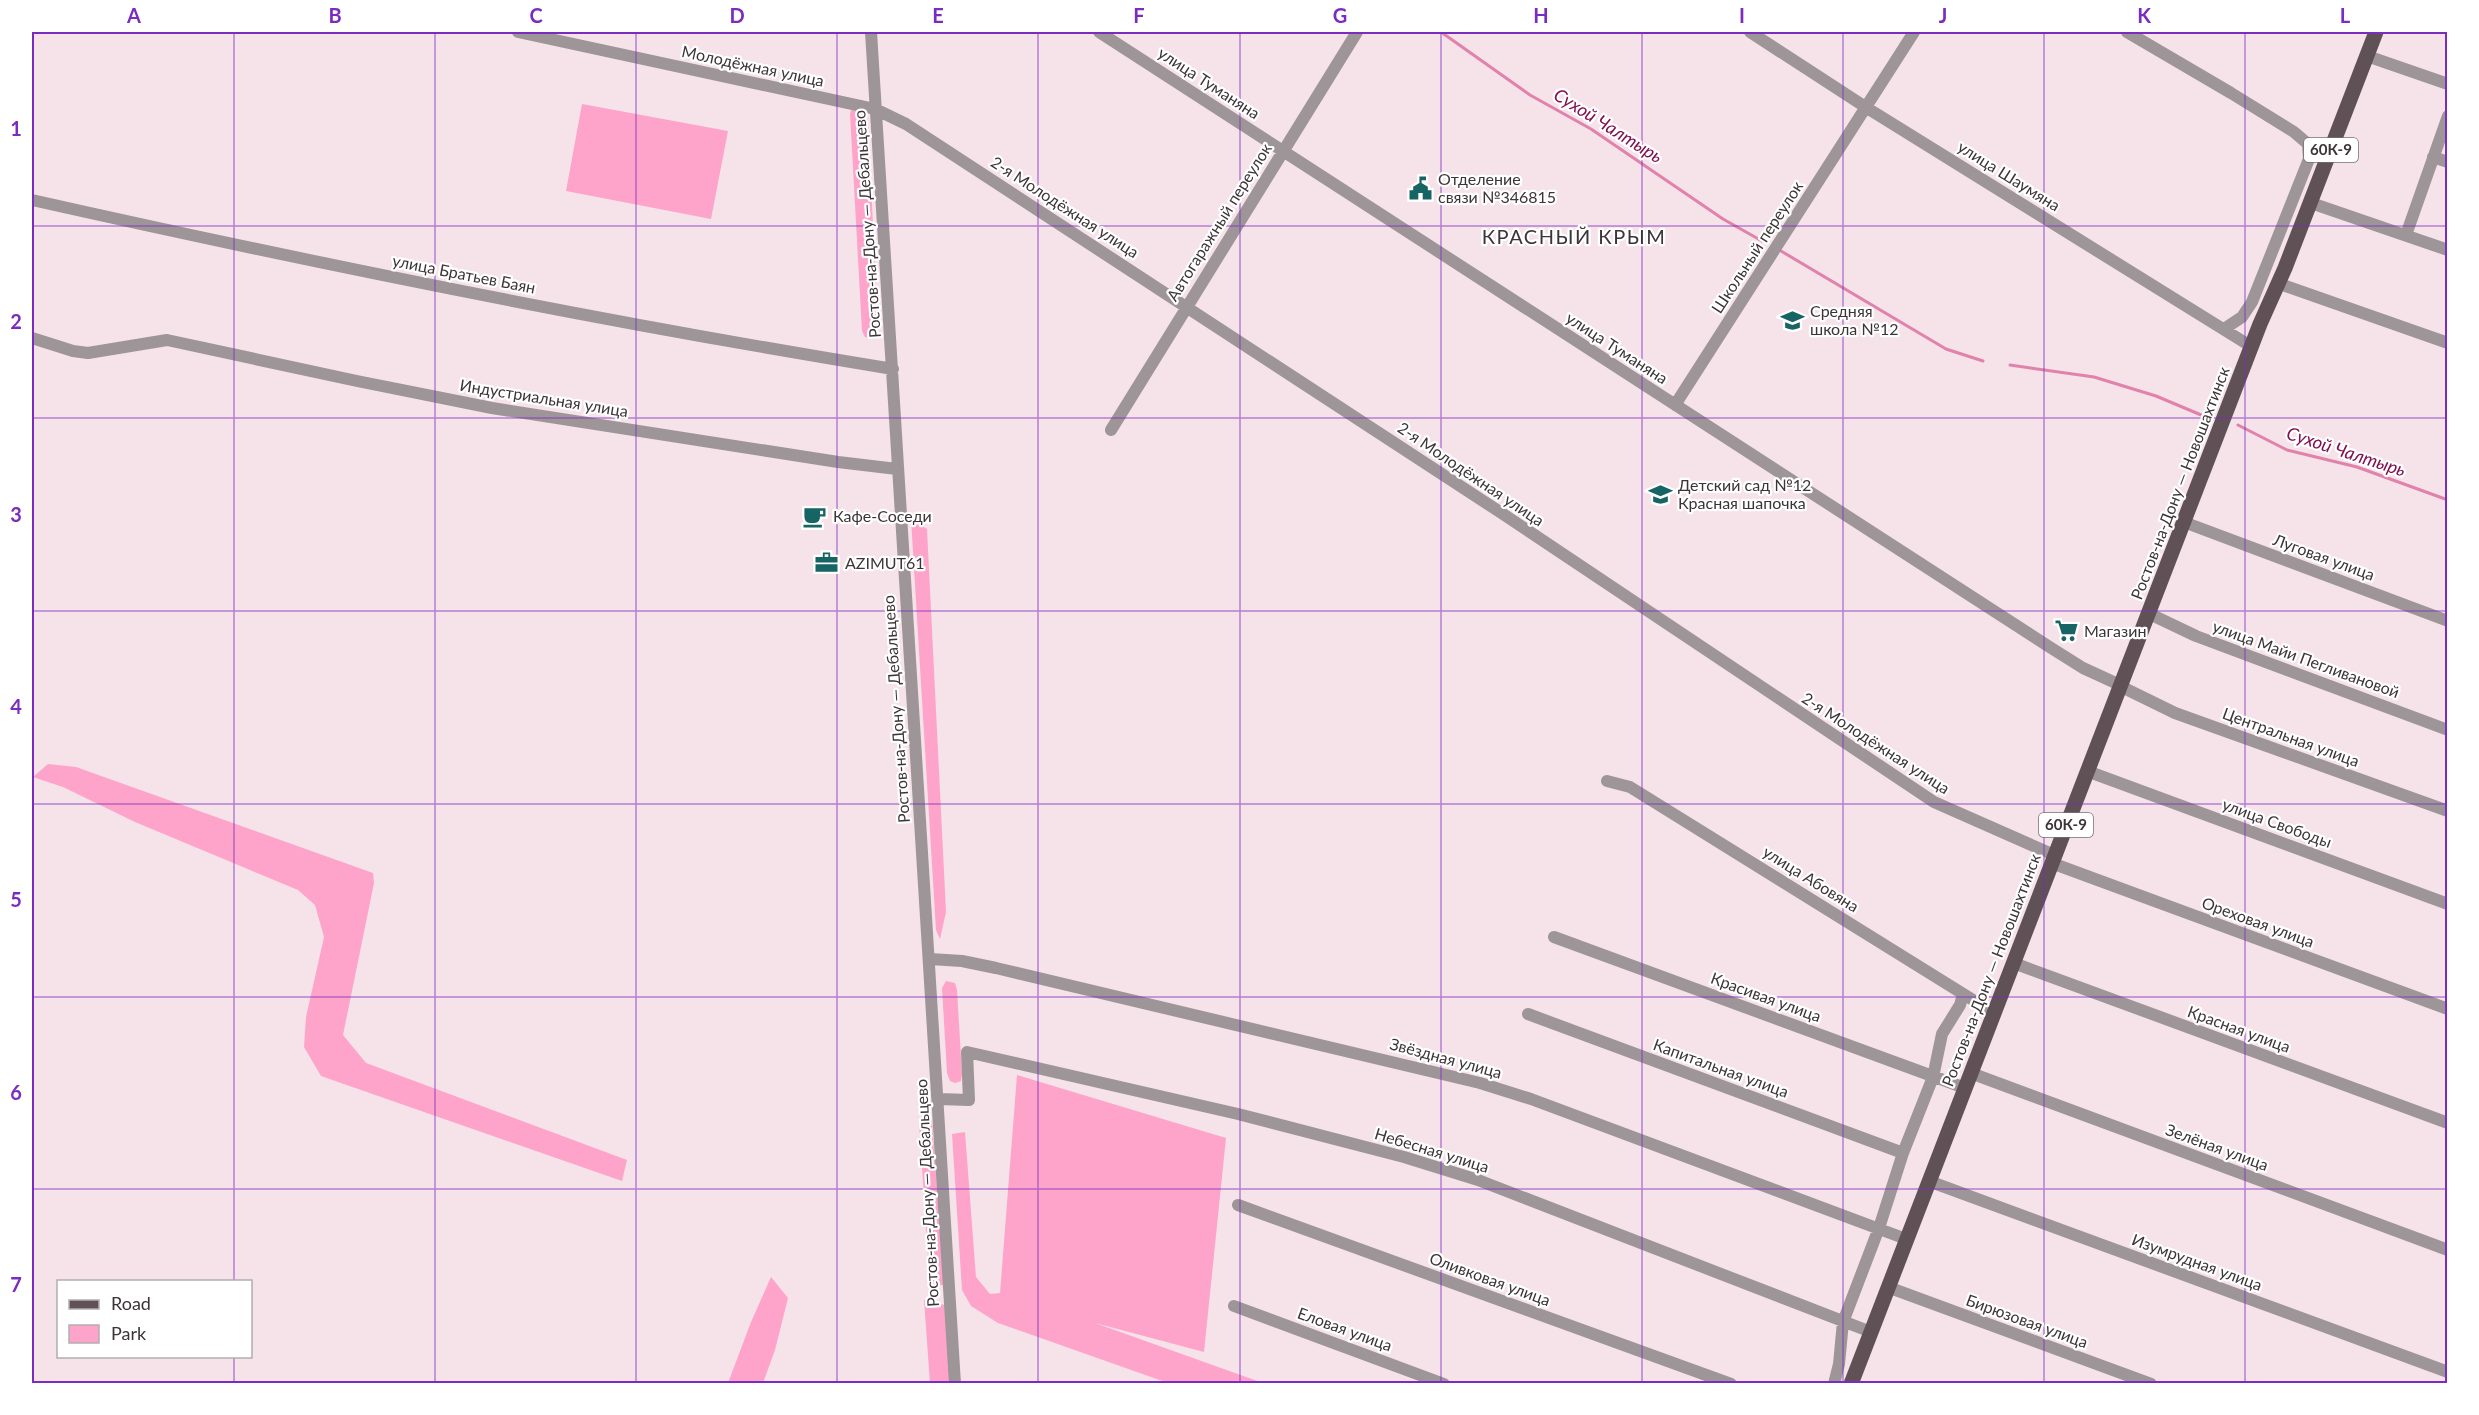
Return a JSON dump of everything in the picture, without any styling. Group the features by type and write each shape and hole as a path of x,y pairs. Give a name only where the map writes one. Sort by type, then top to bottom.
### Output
{"main road":[{"name":"Ростов-на-Дону — Новошахтинск","path":"1851,1383 2123,687 2252,346 2285,268 2376,32"},
{"name":"Ростов-на-Дону — Новошахтинск","path":"1858,1383 2019,965 2056,860 2095,774 2123,687 2154,616 2285,268"}],"street":[{"name":"Молодёжная улица","path":"518,32 875,109"},
{"name":"Ростов-на-Дону — Дебальцево","path":"871,32 955,1383"},
{"name":"улица Туманяна","path":"1099,32 2082,668 2123,687"},
{"name":"Автогаражный переулок","path":"1111,430 1357,32"},
{"name":"улица Шаумяна","path":"1750,32 1867,108 2252,346"},
{"name":"Школьный переулок","path":"1675,405 1914,32"},
{"path":"2127,32 2231,93 2294,132 2308,144 2309,159 2252,302 2242,317 2224,329"},
{"path":"2367,56 2448,84"},
{"name":"2-я Молодёжная улица","path":"875,109 906,124 1187,305 1934,802 2056,860"},
{"path":"2406,235 2448,116"},
{"path":"2433,157 2448,162"},
{"name":"улица Братьев Баян","path":"32,200 202,239 428,284 893,369"},
{"path":"2311,202 2448,250"},
{"path":"2280,284 2448,343"},
{"name":"Индустриальная улица","path":"32,338 73,351 88,353 167,340 492,408 838,462 897,469"},
{"name":"Луговая улица","path":"2189,524 2448,621"},
{"name":"улица Майи Пегливановой","path":"2154,616 2196,636 2448,730"},
{"name":"Центральная улица","path":"2123,687 2175,713 2448,811"},
{"name":"улица Свободы","path":"2095,774 2448,904"},
{"name":"улица Абовяна","path":"1607,781 1630,787 1994,1013"},
{"name":"Ореховая улица","path":"2056,860 2448,1009"},
{"name":"Красивая улица","path":"1554,937 1965,1088"},
{"name":"Звёздная улица","path":"930,959 962,961 1480,1083 1531,1099 1906,1239"},
{"name":"Красная улица","path":"2019,965 2448,1123"},
{"path":"1834,1383 1839,1364 1843,1322 1933,1077 1942,1034 1960,1005 1963,993"},
{"name":"Капитальная улица","path":"1528,1014 1903,1154"},
{"name":"Небесная улица","path":"939,1099 969,1100 967,1052 1238,1114 1478,1180 1870,1332"},
{"name":"Зелёная улица","path":"1976,1076 2448,1250"},
{"name":"Изумрудная улица","path":"1934,1183 2448,1372"},
{"name":"Оливковая улица","path":"1238,1205 1731,1383"},
{"name":"Бирюзовая улица","path":"1893,1289 2151,1383"},
{"name":"Еловая улица","path":"1234,1306 1444,1383"}],"green space":[{"path":"582,104 728,131 711,219 566,191"},
{"path":"857,108 865,113 868,120 878,331 876,338 872,339 865,337 862,331 850,114 851,110"},
{"path":"911,519 927,529 946,912 940,939 936,930"},
{"path":"48,764 76,767 373,873 374,883 343,1035 366,1063 627,1160 622,1181 321,1076 304,1047 306,1017 324,937 315,905 298,890 135,822 63,787 33,777"},
{"path":"946,981 955,983 957,990 962,1074 961,1081 955,1083 950,1081 947,1073 942,988"},
{"path":"1017,1075 1226,1138 1204,1352 1095,1323 1263,1383 1168,1383 998,1323 971,1306 962,1290 952,1134 965,1132 976,1277 990,1294 1000,1293"},
{"path":"932,1121 944,1285 930,1286 919,1123"},
{"path":"771,1277 788,1298 775,1350 763,1383 728,1383 751,1322"},
{"path":"924,1300 945,1305 950,1383 930,1383"}],"waterway":[{"name":"Сухой Чалтырь","path":"1441,32 1530,95 1591,129 1723,219 1762,241"},
{"name":"Сухой Чалтырь","path":"1781,251 1946,349 1983,361"},
{"name":"Сухой Чалтырь","path":"2010,365 2094,377 2156,396 2206,417"},
{"name":"Сухой Чалтырь","path":"2238,425 2287,450 2357,467 2448,500"}],"place":[{"name":"Отделение связи №346815","path":"1420,188"},
{"name":"Средняя школа №12","path":"1792,320"},
{"name":"Детский сад №12 Красная шапочка","path":"1660,494"},
{"name":"Кафе-Соседи","path":"815,516"},
{"name":"AZIMUT61","path":"827,563"},
{"name":"Магазин","path":"2066,631"}],"district":[{"name":"КРАСНЫЙ КРЫМ","path":"1574,237"}]}
